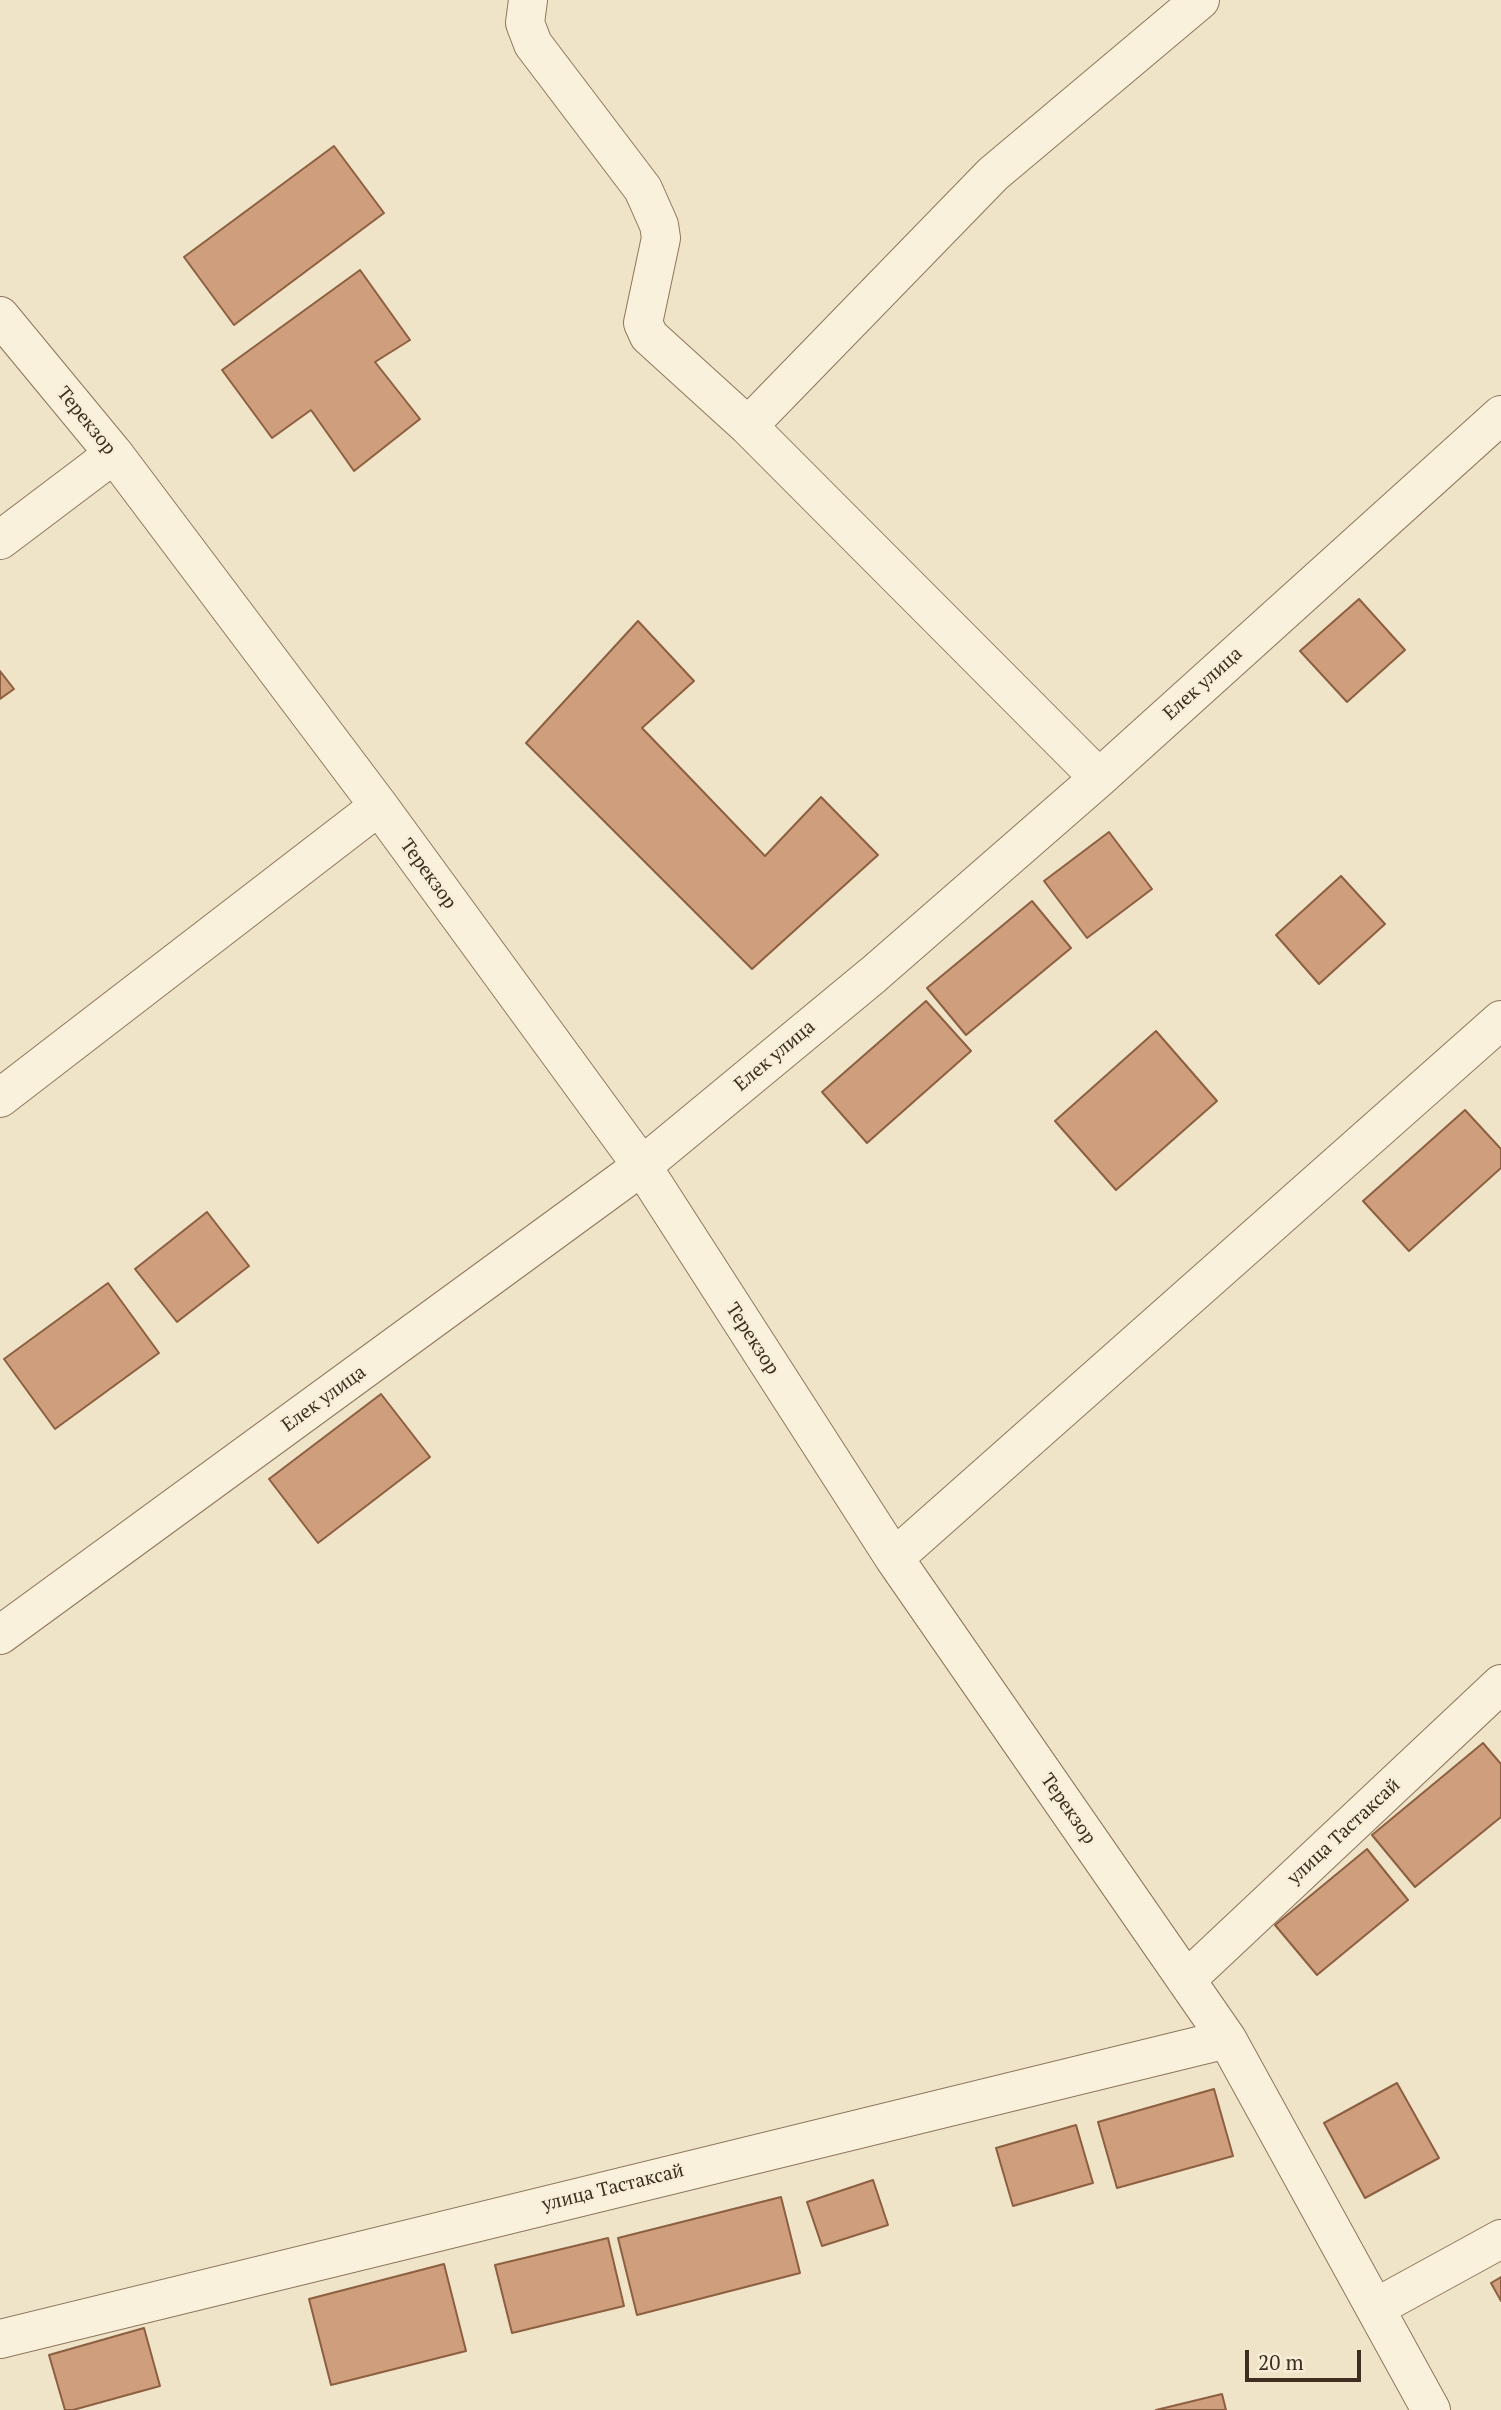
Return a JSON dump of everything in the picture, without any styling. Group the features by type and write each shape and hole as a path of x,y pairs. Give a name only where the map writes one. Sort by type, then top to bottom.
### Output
{"street":[{"path":"528,0 525,23 533,44 643,189 659,225 661,238 643,323 645,330 748,426 1100,778"},
{"path":"748,426 993,174 1200,0"},
{"name":"Терекзор","path":"0,316 114,454 379,806 642,1166 894,1558 1227,2039 1431,2410"},
{"name":"Елек улица","path":"0,1635 642,1166 873,975 1100,778 1501,415"},
{"path":"0,540 114,454"},
{"path":"0,1098 379,806"},
{"path":"894,1558 1501,1020"},
{"name":"улица Тастаксай","path":"1186,1980 1501,1684"},
{"name":"улица Тастаксай","path":"0,2339 1227,2039"},
{"path":"1375,2308 1501,2239"}],"building":[{"path":"334,146 384,213 234,325 184,257"},
{"path":"360,270 410,340 375,362 420,419 354,471 311,410 272,438 222,370"},
{"path":"1359,599 1405,650 1347,702 1300,651"},
{"path":"638,621 694,681 642,728 765,856 821,797 878,855 752,969 526,743"},
{"path":"0,671 14,689 0,699"},
{"path":"1109,832 1152,889 1087,938 1044,881"},
{"path":"1341,876 1385,924 1319,984 1276,935"},
{"path":"1032,901 1071,948 966,1035 927,988"},
{"path":"926,1001 971,1051 867,1143 822,1092"},
{"path":"1156,1031 1217,1101 1116,1190 1055,1121"},
{"path":"1465,1110 1501,1149 1501,1168 1409,1251 1363,1201"},
{"path":"207,1212 249,1266 177,1322 135,1269"},
{"path":"108,1283 159,1353 55,1429 4,1359"},
{"path":"381,1394 430,1457 318,1543 269,1479"},
{"path":"1483,1743 1501,1764 1501,1817 1415,1887 1372,1835"},
{"path":"1367,1849 1408,1900 1317,1975 1275,1925"},
{"path":"1397,2083 1439,2158 1365,2198 1324,2123"},
{"path":"1214,2089 1233,2156 1117,2188 1098,2122"},
{"path":"1076,2125 1093,2183 1013,2206 996,2148"},
{"path":"873,2180 888,2225 822,2246 807,2202"},
{"path":"781,2197 800,2273 637,2315 618,2238"},
{"path":"608,2238 624,2306 512,2333 495,2265"},
{"path":"444,2264 466,2351 331,2385 309,2299"},
{"path":"1501,2277 1501,2301 1491,2283"},
{"path":"144,2328 160,2386 65,2410 49,2355"},
{"path":"1222,2394 1226,2410 1156,2410"}]}
